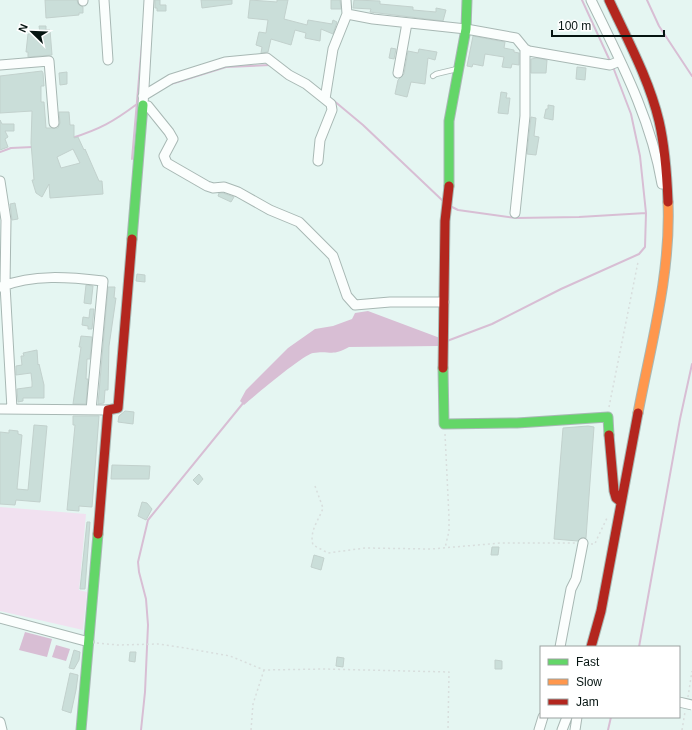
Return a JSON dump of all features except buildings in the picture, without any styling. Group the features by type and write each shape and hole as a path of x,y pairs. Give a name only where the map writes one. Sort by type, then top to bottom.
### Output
{"street":[{"path":"104,0 108,60"},
{"path":"0,409 91,407 111,410 118,408 143,101 149,0"},
{"path":"324,99 333,49 347,14 346,0"},
{"path":"467,0 466,29 450,121 449,194 445,220 442,341 444,424 517,423 608,417 614,491 616,498 621,502"},
{"path":"591,0 615,63 650,131 662,188 668,198"},
{"path":"591,646 600,611 664,276 668,241 667,178 661,135 653,99 609,0"},
{"path":"347,14 466,29 516,38 525,49 525,116 515,213"},
{"path":"398,73 407,22"},
{"path":"525,49 615,63"},
{"path":"143,101 171,79 225,62 267,58 288,76 310,87 331,104 332,110 320,140 318,161"},
{"path":"0,65 49,61 54,123"},
{"path":"143,101 173,139 164,156 167,163 207,186 214,188 224,187 238,192 270,210 299,222 333,256 347,296 355,305 390,302 444,302"},
{"path":"0,181 6,220 3,286 12,409"},
{"path":"3,286 31,278 62,276 103,281 91,407"},
{"path":"81,730 92,642 111,410"},
{"path":"560,646 570,588 576,579 583,543"},
{"path":"0,618 92,642"},
{"path":"680,702 692,705"},
{"path":"539,730 543,718"},
{"path":"562,730 567,718"},
{"path":"575,730 578,718"},
{"path":"0,722 2,730"}],"lane":[{"path":"433,76 459,68"}],"path":[{"path":"608,417 638,262"},
{"path":"444,424 449,518 449,531 445,548"},
{"path":"315,486 323,508 314,527 312,541 313,545 328,554 365,548 395,550 445,548 501,543 595,544 610,512"},
{"path":"92,642 118,645 148,644 185,648 230,656 264,670 323,669 449,672 448,730"},
{"path":"251,730 250,718 253,704 264,670"}],"shaded area":[{"path":"368,311 440,338 438,346 349,347 335,353 313,353 289,368 244,405 240,401 246,390 288,348 315,329 333,326 352,319 355,313"},
{"path":"0,507 86,514 79,590 87,592 83,630 0,611"},
{"path":"25,632 52,639 47,657 19,650"},
{"path":"56,645 70,649 66,661 52,657"}],"waterway":[{"path":"582,0 610,61"},
{"path":"647,0 659,26 692,76"},
{"path":"132,159 143,32"},
{"path":"171,84 226,67 270,65"},
{"path":"447,341 492,324 561,289 639,254 645,247 646,213 640,156 631,114 613,67"},
{"path":"333,100 363,125 443,201"},
{"path":"72,138 106,124 121,116 137,104"},
{"path":"0,152 11,148 33,147"},
{"path":"452,207 458,210 516,218 579,217 646,213"},
{"path":"639,646 680,419 692,364"},
{"path":"141,730 145,692 148,625 146,599 138,562 148,520 244,402"},
{"path":"608,730 611,718"}],"traffic: fast":[{"path":"449,186 449,121 466,29 467,0"},
{"path":"132,239 143,105"},
{"path":"443,368 444,424 517,423 608,417 609,435"},
{"path":"81,730 98,534"}],"traffic: slow":[{"path":"638,413 663,282 668,229 668,202"}],"traffic: jam":[{"path":"609,0 637,59 655,105 664,151 668,202"},
{"path":"443,368 445,221 449,186"},
{"path":"98,534 108,410 118,408 132,239"},
{"path":"591,646 601,611 638,413"},
{"path":"609,435 614,491 616,498 621,502"}]}
